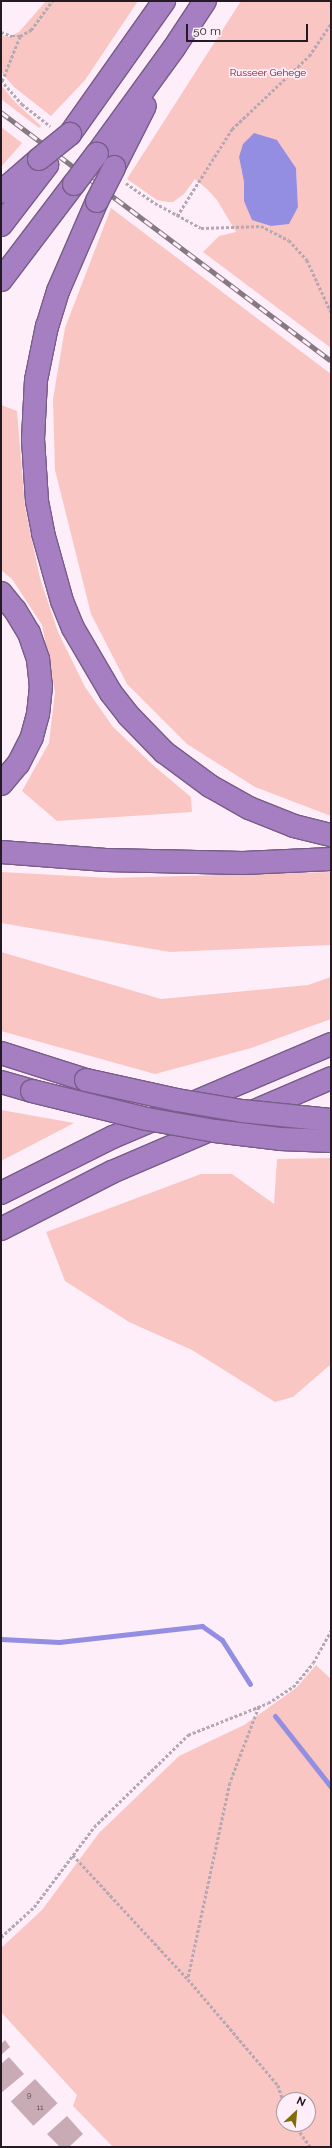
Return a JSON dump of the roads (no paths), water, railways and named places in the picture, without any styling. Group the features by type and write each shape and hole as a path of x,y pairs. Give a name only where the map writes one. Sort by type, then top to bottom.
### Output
{"highway":[{"path":"1,225 43,162 70,134 164,1"},
{"path":"1,280 97,154 174,48 205,1"},
{"path":"174,48 119,174 97,201 58,291 45,332 36,388 33,438 37,501 45,540 62,602 73,628 111,693 128,715 164,752 210,786 249,808 294,826 331,835"},
{"path":"1,192 43,162"},
{"path":"1,593 15,610 29,633 38,659 42,686 38,714 32,737 18,764 1,784"},
{"path":"1,852 106,860 243,863 331,859"},
{"path":"1,1194 113,1137 331,1044"},
{"path":"1,1053 86,1080 177,1100 242,1111 331,1120"},
{"path":"1,1229 112,1172 331,1078"},
{"path":"1,1082 147,1119 215,1131 280,1139 331,1141"}],"waterway":[{"path":"1,1639 59,1642 202,1626 222,1640 250,1684"},
{"path":"275,1716 331,1787"}],"railway":[{"path":"1,112 331,361"}],"park label":[{"name":"Russeer Gehege","path":"268,73"}]}
